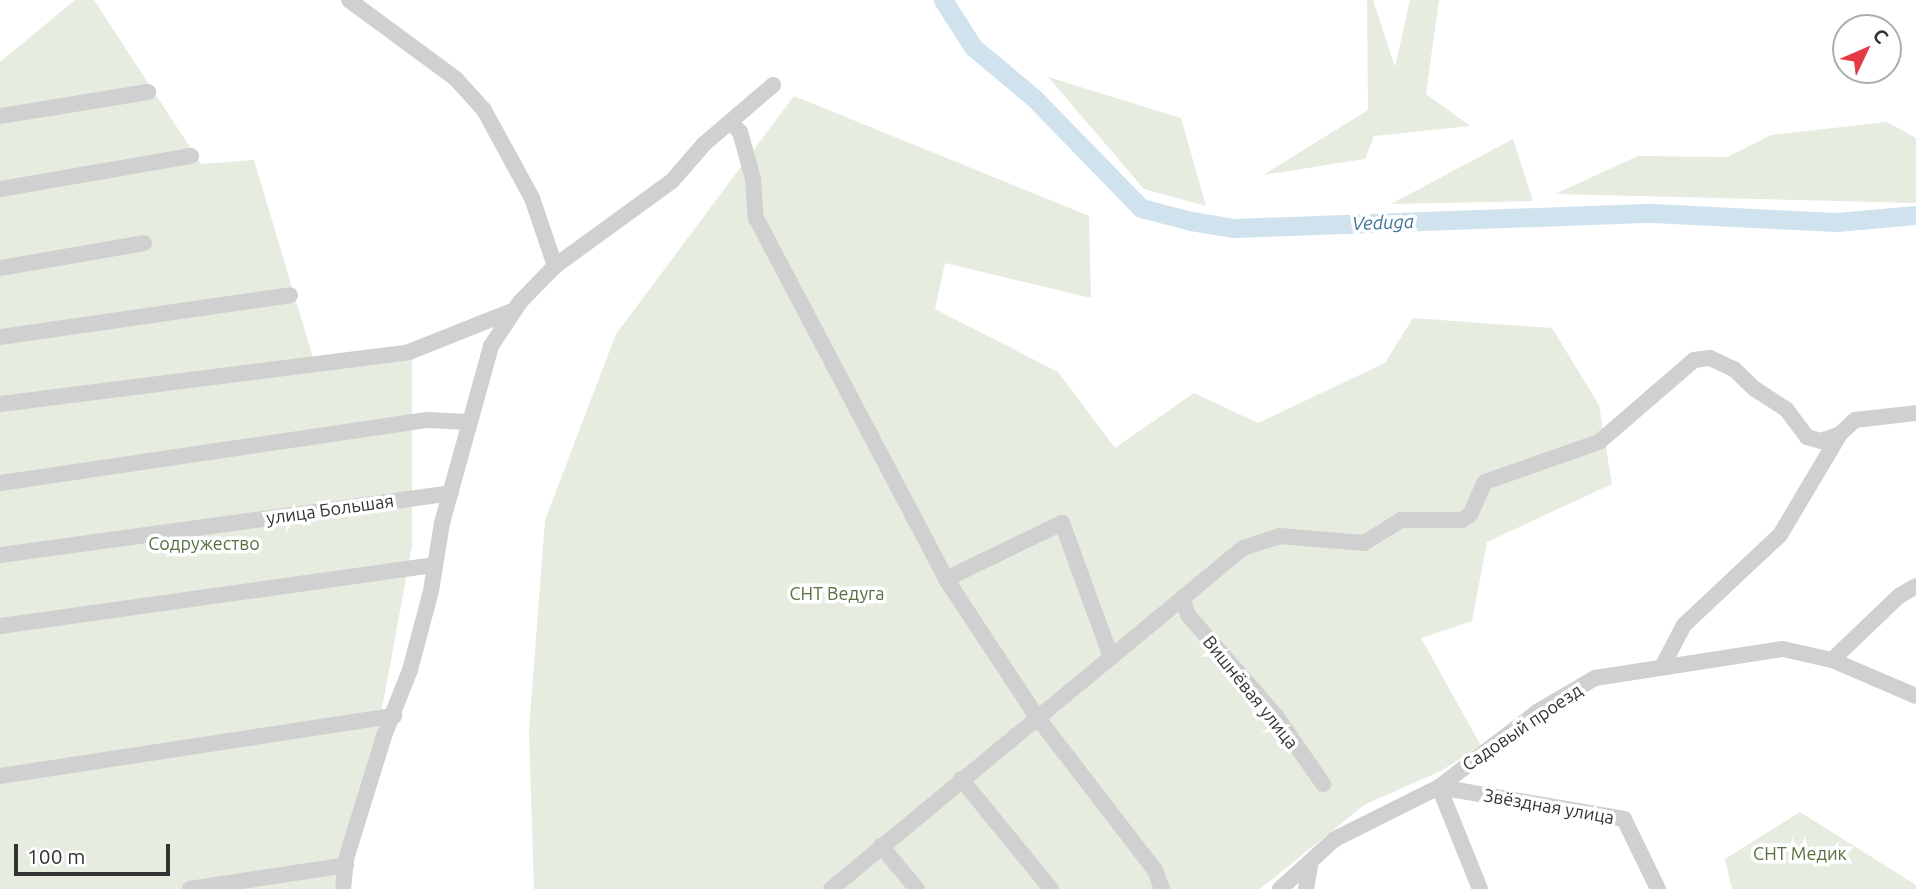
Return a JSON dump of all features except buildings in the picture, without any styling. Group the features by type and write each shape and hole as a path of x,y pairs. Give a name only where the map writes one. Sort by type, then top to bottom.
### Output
{"street":[{"path":"349,0 456,79 484,110 532,198 555,266"},
{"path":"343,889 346,865 384,736 410,670 467,422 491,346 515,310 555,266 673,181 704,144 773,85"},
{"path":"0,116 148,92"},
{"path":"731,123 740,132 753,179 756,218 946,579 1037,717 1133,840 1162,889"},
{"path":"0,189 191,156"},
{"path":"0,268 144,243"},
{"path":"0,337 290,295"},
{"path":"0,404 409,352 515,310"},
{"path":"831,889 1243,548 1280,536 1364,542 1401,520 1462,520 1471,515 1485,482 1599,442 1694,360 1710,358 1734,369 1755,389 1786,409 1807,437 1821,441 1840,434"},
{"path":"1662,667 1684,625 1780,536 1840,434 1855,420 1916,413"},
{"path":"0,483 428,420 467,422"},
{"name":"улица Большая","path":"0,555 451,493"},
{"path":"946,579 1062,523 1111,657"},
{"path":"0,626 436,565"},
{"path":"1832,660 1899,596 1916,586"},
{"name":"Вишнёвая улица","path":"1182,598 1188,615 1276,716 1323,785"},
{"name":"Садовый проезд","path":"1280,889 1310,866 1335,839 1439,787 1537,712 1595,678 1783,649 1832,660 1916,696"},
{"path":"0,776 394,716"},
{"path":"961,779 1051,889"},
{"path":"1439,787 1480,889"},
{"name":"Звёздная улица","path":"1439,787 1624,819 1658,889"},
{"path":"881,846 917,889"},
{"path":"190,889 346,865"},
{"path":"1306,889 1310,866"}],"green space":[{"name":"Содружество","path":"75,0 94,0 201,164 254,160 317,371 412,359 412,546 377,736 334,889 0,889 0,62"},
{"path":"1367,0 1373,0 1395,67 1410,0 1439,0 1426,94 1470,126 1374,136 1365,159 1263,175 1368,110"},
{"path":"1048,77 1181,118 1206,206 1144,189"},
{"name":"СНТ Ведуга","path":"794,96 1089,216 1091,298 945,263 935,309 1058,372 1115,448 1194,393 1258,423 1385,363 1413,318 1552,328 1599,405 1612,484 1487,542 1472,621 1421,638 1481,746 1441,771 1364,805 1260,889 534,889 529,730 545,520 616,334"},
{"path":"1887,122 1916,138 1916,203 1555,194 1638,156 1727,157 1771,135"},
{"path":"1513,139 1533,201 1391,204"},
{"name":"СНТ Медик","path":"1800,812 1916,885 1916,889 1732,889 1725,859"}],"waterway":[{"name":"Veduga","path":"943,0 973,47 1034,98 1141,208 1191,221 1234,228 1652,213 1837,222 1916,215"}]}
